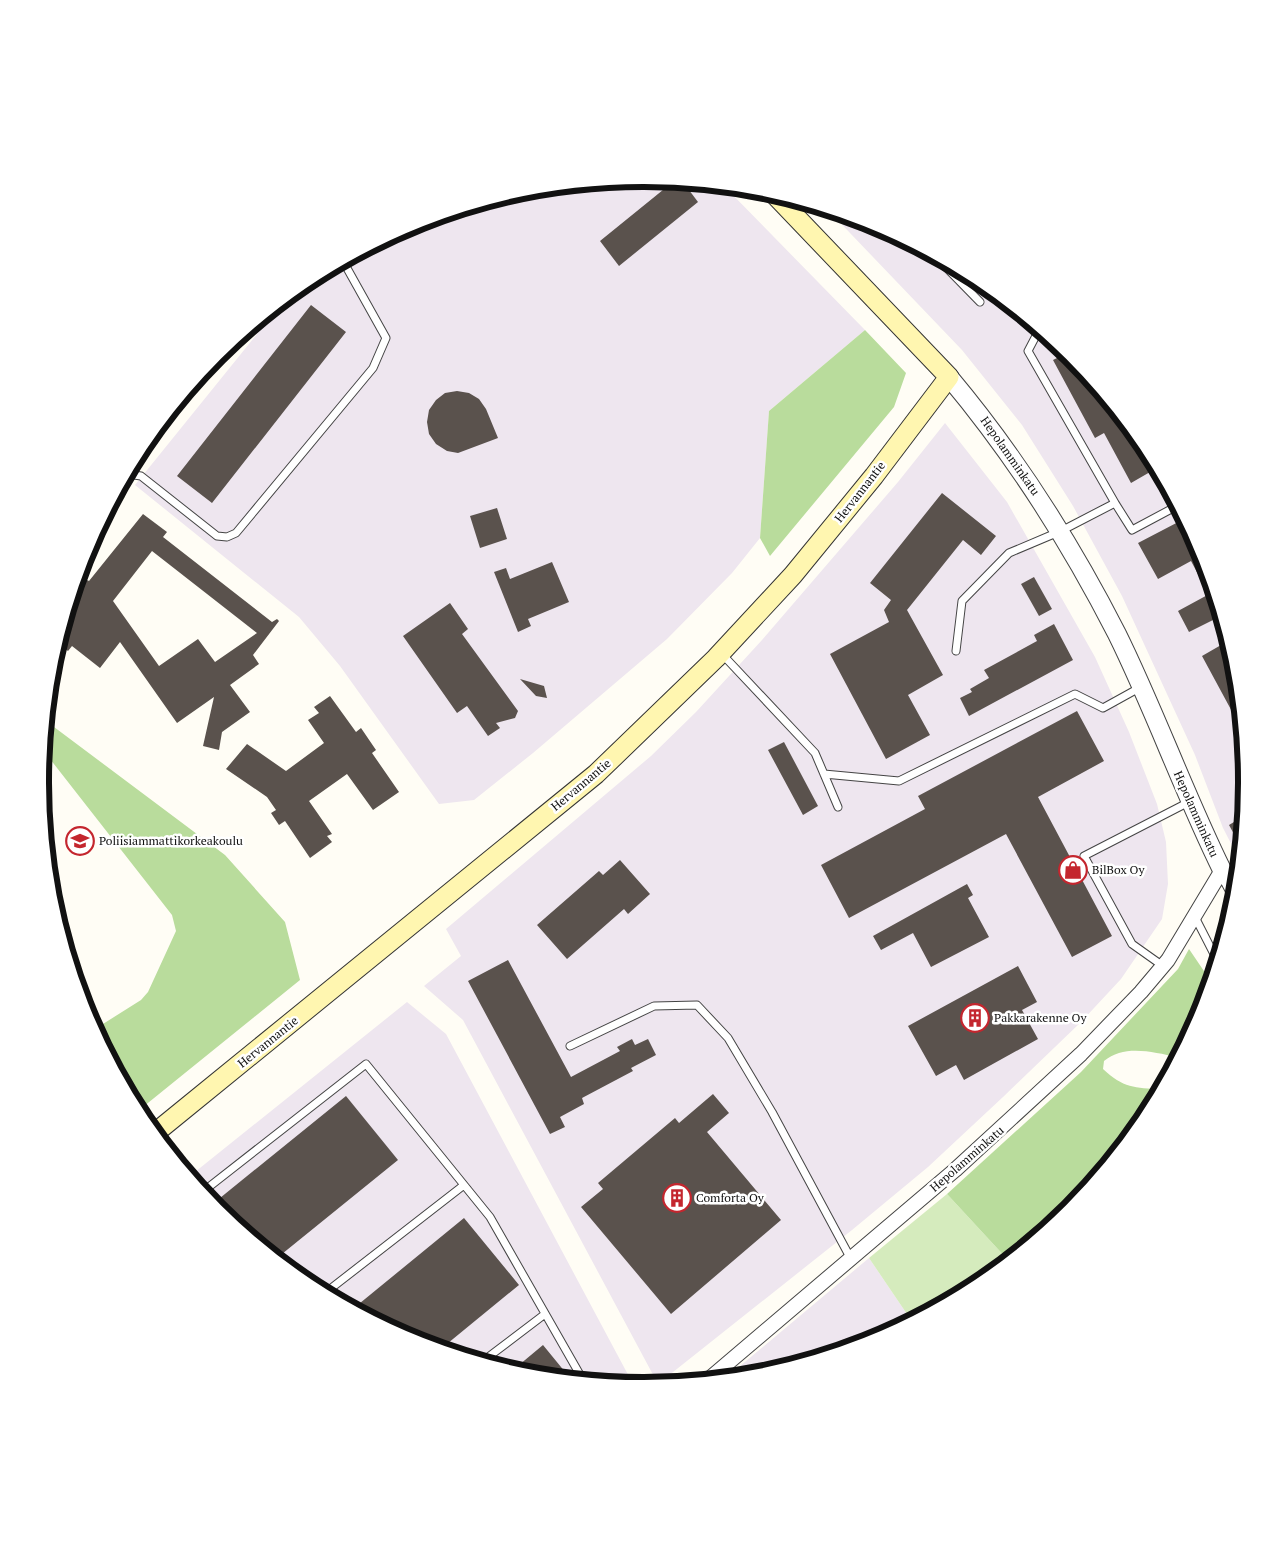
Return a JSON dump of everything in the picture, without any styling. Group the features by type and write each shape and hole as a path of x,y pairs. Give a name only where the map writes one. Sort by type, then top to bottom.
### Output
{"main road":[{"name":"Hepolamminkatu","path":"784,205 949,378"},
{"name":"Hervannantie","path":"161,1128 314,1006 596,774 721,653 793,575 949,378"}],"street":[{"name":"Hepolamminkatu","path":"717,1372 1014,1118 1082,1054 1163,966 1222,870 1189,801 1141,686 1117,635 1060,531 984,418 949,378"},
{"path":"1222,870 1229,884"}],"lane":[{"path":"134,475 141,476 216,536 227,537 236,533 373,368 386,338 346,267"},
{"path":"953,274 980,302"},
{"path":"1036,335 1028,352 1132,530 1172,509"},
{"path":"956,651 962,601 1009,553 1060,531 1115,503"},
{"path":"721,653 815,753 838,807"},
{"path":"824,774 899,781 1075,694 1103,708 1141,686"},
{"path":"1163,966 1132,944 1084,856 1189,801"},
{"path":"1195,916 1213,952"},
{"path":"570,1046 654,1006 696,1005 728,1038 772,1112 850,1259"},
{"path":"208,1187 366,1064 490,1217 579,1373"},
{"path":"331,1288 464,1185"},
{"path":"490,1356 545,1314"}],"shaded area":[{"path":"644,187 732,194 865,330 769,411 760,538 732,573 667,639 533,753 474,800 439,804 340,666 299,617 135,485 267,322 281,310 313,287 380,249 452,219 527,199 566,192"},
{"path":"838,220 907,249 941,267 974,287 1006,310 1064,361 1091,390 1138,452 1159,485 1193,554 1207,591 1227,666 1237,743 1237,821 1234,849 1223,828 1195,755 1122,596 1073,506 1022,425 962,350"},
{"path":"945,423 1007,502 1095,657 1129,732 1157,804 1166,842 1168,884 1162,919 1121,979 1081,1022 928,1167 668,1376 654,1376 463,1020 424,986 461,956 446,929 651,756 696,712 762,640 898,482"},
{"path":"407,1002 446,1034 629,1376 566,1372 490,1356 452,1345 380,1315 313,1277 281,1254 223,1203 195,1172"},
{"path":"869,1258 907,1315 835,1345 797,1356 736,1369"}],"green space":[{"path":"865,330 906,373 894,407 770,556 760,538 769,411"},
{"path":"122,496 125,497 115,510"},
{"path":"52,725 225,855 285,922 300,980 145,1105 128,1079 101,1025 141,1000 148,992 176,931 172,915 50,758"},
{"path":"1189,949 1206,975 1193,1010 1171,1056 1130,1051 1120,1052 1104,1061 1103,1069 1117,1080 1130,1086 1153,1088 1115,1144 1091,1174 1064,1203 1004,1256 947,1194 1081,1072 1178,969"},
{"path":"947,1194 1004,1256 974,1277 907,1315 869,1258"}],"building":[{"path":"665,188 689,190 698,202 619,266 600,241"},
{"path":"311,305 346,332 212,503 177,476"},
{"path":"1059,357 1091,390 1115,420 1151,472 1131,483 1104,433 1095,438 1053,360"},
{"path":"457,391 469,393 479,399 486,409 498,438 458,453 447,451 436,444 429,434 427,422 429,410 436,400 445,393"},
{"path":"942,493 996,536 981,555 963,540 907,610 943,675 908,695 930,735 886,759 830,654 889,622 884,610 891,600 870,583"},
{"path":"497,508 507,539 480,548 470,516"},
{"path":"143,514 167,532 163,537 272,622 277,619 279,621 253,655 259,664 230,685 250,712 222,732 219,750 203,746 214,697 177,723 120,642 100,668 72,646 68,651 64,648 80,591 87,580 89,581","holes":["152,551 257,633 215,662 198,639 159,666 113,601"]},
{"path":"1178,522 1207,591 1191,561 1158,579 1138,543"},
{"path":"552,562 569,602 528,619 531,626 518,632 494,572 506,568 510,579"},
{"path":"1034,577 1052,609 1039,616 1021,584"},
{"path":"1208,595 1215,619 1189,632 1178,611"},
{"path":"450,603 468,629 462,634 518,711 515,718 496,723 500,728 488,736 467,706 457,713 403,636"},
{"path":"1054,624 1073,660 969,716 960,698 972,692 970,689 989,678 984,670 1037,641 1034,635"},
{"path":"1222,645 1234,716 1202,656"},
{"path":"520,679 544,686 547,698 536,696"},
{"path":"330,696 356,732 361,728 376,750 372,753 399,792 373,810 347,774 309,801 332,834 327,836 332,842 310,858 285,821 279,825 271,813 276,810 267,797 226,769 247,744 286,771 324,743 308,720 319,713 314,707"},
{"path":"1077,711 1104,761 1038,797 1112,936 1072,957 1006,834 849,918 821,865 925,809 918,796"},
{"path":"784,742 818,806 803,815 768,750"},
{"path":"1237,820 1235,837 1229,825"},
{"path":"620,860 650,894 628,914 624,909 567,959 537,925 599,871 603,875"},
{"path":"967,884 973,895 968,898 989,937 931,967 913,933 881,950 873,936"},
{"path":"508,960 571,1077 620,1051 617,1047 632,1039 635,1045 648,1039 656,1055 631,1068 633,1071 582,1098 584,1104 560,1117 565,1127 550,1134 468,981"},
{"name":"Pakkarakenne Oy","path":"1018,966 1037,1002 1022,1010 1038,1039 964,1080 956,1065 936,1076 908,1026"},
{"name":"Comforta Oy","path":"713,1094 729,1113 707,1132 781,1220 671,1314 581,1207 603,1189 598,1183 675,1118 679,1123"},
{"path":"346,1096 398,1160 281,1254 251,1229 220,1198"},
{"path":"464,1218 519,1285 448,1343 380,1315 359,1304"},
{"path":"543,1345 565,1372 527,1365 521,1363"}],"place":[{"name":"Poliisiammattikorkeakoulu","path":"80,841"},
{"name":"BilBox Oy","path":"1073,870"},
{"name":"Pakkarakenne Oy","path":"975,1018"},
{"name":"Comforta Oy","path":"677,1198"}]}
